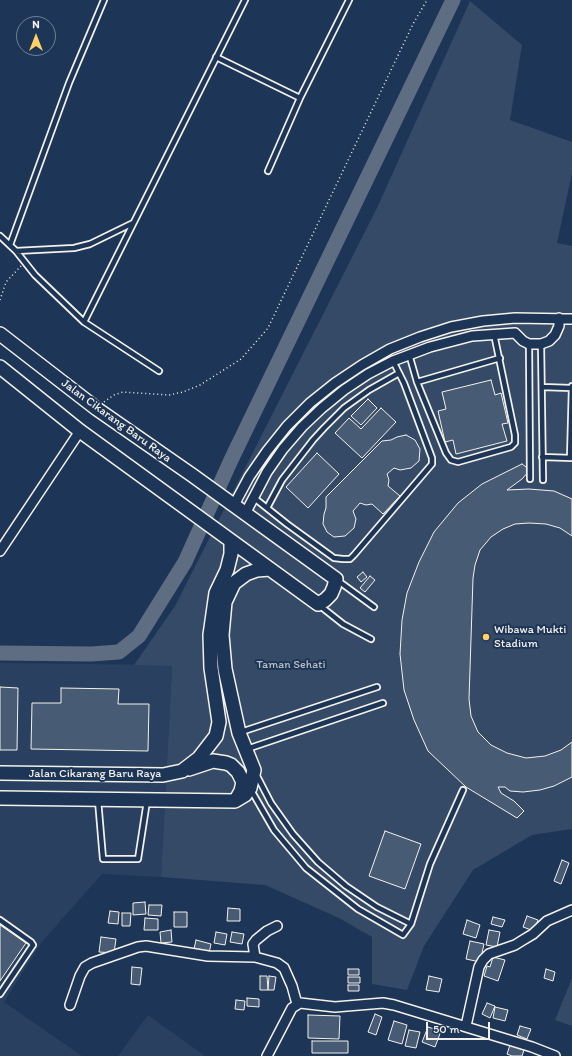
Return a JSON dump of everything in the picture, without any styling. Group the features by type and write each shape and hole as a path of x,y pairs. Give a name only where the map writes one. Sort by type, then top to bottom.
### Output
{"main road":[{"name":"Jalan Cikarang Baru Raya","path":"0,334 97,409 192,475 336,579"},
{"path":"0,367 80,431 318,604 325,600 330,594 336,579"},
{"name":"Jalan Cikarang Baru Raya","path":"0,773 163,775 182,771 207,750 216,736 219,722 211,668 210,635 216,593 228,570 231,554 231,541"},
{"path":"235,801 245,795 250,788 254,770 239,733 225,669 222,635 225,602 234,583 246,574 257,570 270,569"},
{"path":"182,771 213,761 231,765 238,772 243,782 241,791 235,801"},
{"name":"Jalan Cikarang Baru Raya","path":"0,798 235,801"}],"street":[{"path":"515,318 515,332 523,341 529,344 541,344 549,341 555,335 559,326 559,318"},
{"path":"234,505 256,466 287,426 310,403 335,382 390,349 420,337 483,321 515,318 572,319"},
{"path":"245,514 271,466 283,449 302,427 344,390 368,374 409,354 451,341 515,332"},
{"path":"0,551 80,431"},
{"path":"466,1026 479,967 483,960 489,954 515,945 532,934 547,921 572,910"},
{"path":"255,957 253,944 267,931 277,926"},
{"path":"70,1005 80,976 85,967 92,963 138,947 146,946 208,956 255,957 277,963 284,968 292,986 297,1004"},
{"path":"267,1056 292,1008 297,1004 300,1003 335,1007 383,1003 403,1007 466,1026 540,1049 555,1056"}],"lane":[{"path":"10,245 69,83 104,0"},
{"path":"84,322 245,0"},
{"path":"268,171 300,98 349,0"},
{"path":"216,57 300,98"},
{"path":"16,251 74,248 90,244 133,223"},
{"path":"0,236 16,251 35,275 84,322 159,371"},
{"path":"409,354 417,382 446,453 451,460 458,462 511,447 515,443 515,435 494,334"},
{"path":"529,344 530,479"},
{"path":"541,344 542,480"},
{"path":"417,382 500,358"},
{"path":"253,497 334,558 350,559 354,556 432,464 430,452 404,383 393,361"},
{"path":"267,508 282,480 324,428 344,408 369,390 399,373"},
{"path":"542,387 572,387 571,458 542,457"},
{"name":"Jalan Cikarang Baru Raya","path":"336,579 374,607"},
{"path":"318,604 344,624 371,639"},
{"path":"239,733 377,687"},
{"path":"246,750 383,703"},
{"path":"254,770 271,804 293,834 318,862 346,886 371,903 411,924"},
{"path":"250,788 274,830 306,868 358,909 403,935 411,924 430,864 463,790"},
{"path":"98,800 103,859 138,859 147,801"},
{"path":"0,920 33,945 0,994"}],"path":[{"path":"97,409 114,395 123,392 169,395 183,392 200,385 241,359 268,328 413,24 427,0"},
{"path":"0,300 6,282 24,262"}],"shaded area":[{"path":"0,663 172,665 161,877 102,874 41,943 4,1002 82,1056 0,1056"},
{"path":"148,1015 205,1056 118,1056"}],"green space":[{"name":"Taman Sehati","path":"470,1 522,45 510,120 572,142 572,173 557,243 572,246 572,829 532,835 473,870 424,946 407,990 372,984 372,937 339,918 265,885 161,877 172,666 134,665 175,606 377,208"},
{"path":"572,978 572,1026 555,1020"}],"building":[{"path":"491,380 495,395 501,393 508,423 502,424 507,441 456,454 453,440 445,442 438,411 446,409 442,392"},
{"path":"368,399 377,408 361,425 351,416"},
{"path":"381,408 396,422 362,458 335,433 349,418 361,429"},
{"path":"406,435 415,440 420,449 419,461 411,468 400,470 394,468 387,474 389,480 388,486 400,496 383,514 372,504 366,505 360,503 353,511 356,519 354,528 345,536 334,537 327,532 323,524 326,508 326,497 382,441 391,440"},
{"path":"317,453 339,474 308,508 286,487"},
{"path":"522,464 530,470 522,479 507,490 529,489 554,491 572,499 572,536 560,528 546,524 515,524 503,529 491,537 480,550 475,565 473,578 469,699 471,716 478,732 491,745 507,753 526,758 545,756 561,750 572,742 572,777 554,786 540,790 523,792 510,791 505,787 498,787 501,793 514,801 524,811 517,818 466,787 428,751 414,720 404,690 400,654 402,620 407,593 419,562 434,532 458,503 482,484"},
{"path":"363,572 367,577 361,582 357,577"},
{"path":"370,576 375,580 365,592 360,588"},
{"path":"0,687 18,688 17,750 0,750"},
{"path":"61,688 119,689 118,704 149,704 148,751 31,749 32,703 61,703"},
{"path":"385,831 421,844 405,889 369,876"},
{"path":"562,860 569,863 561,884 554,881"},
{"path":"145,902 146,914 133,915 133,903"},
{"path":"149,905 162,905 161,916 148,915"},
{"path":"228,908 240,909 240,921 227,921"},
{"path":"110,911 119,912 118,924 108,923"},
{"path":"174,912 187,912 187,927 174,927"},
{"path":"122,913 131,913 130,926 122,926"},
{"path":"527,916 538,920 534,931 523,927"},
{"path":"493,917 505,920 502,927 491,924"},
{"path":"145,918 158,919 158,930 144,930"},
{"path":"467,920 480,925 476,938 463,934"},
{"path":"0,925 26,943 0,981"},
{"path":"171,930 172,942 161,943 160,932"},
{"path":"489,930 500,932 497,947 486,945"},
{"path":"216,932 227,934 225,945 214,943"},
{"path":"232,932 244,934 242,944 230,942"},
{"path":"101,937 116,939 114,953 99,952"},
{"path":"196,940 211,944 209,953 194,949"},
{"path":"470,941 484,944 480,962 466,959"},
{"path":"493,957 505,960 498,981 484,976 487,966 490,967"},
{"path":"132,967 142,968 140,985 131,984"},
{"path":"348,969 359,969 359,975 348,975"},
{"path":"546,969 555,972 553,981 544,978"},
{"path":"260,976 267,976 268,990 260,990"},
{"path":"269,976 276,977 274,990 268,990"},
{"path":"429,976 442,979 439,992 426,990"},
{"path":"348,977 360,977 360,983 348,983"},
{"path":"348,985 359,985 359,991 348,991"},
{"path":"247,998 259,999 259,1007 247,1006"},
{"path":"236,1000 245,1001 244,1010 235,1009"},
{"path":"487,1003 495,1006 490,1018 482,1014"},
{"path":"495,1007 508,1010 505,1021 493,1018"},
{"path":"375,1014 382,1017 376,1035 368,1032"},
{"path":"308,1015 340,1016 339,1039 308,1038"},
{"path":"394,1021 407,1025 402,1044 388,1040"},
{"path":"520,1026 531,1029 527,1039 517,1035"},
{"path":"428,1027 441,1031 435,1047 422,1042"},
{"path":"409,1030 420,1032 416,1048 405,1046"},
{"path":"312,1041 348,1041 348,1053 312,1053"},
{"path":"510,1045 524,1050 522,1056 512,1056 507,1054"}],"waterway":[{"path":"0,653 91,654 119,652 139,636 185,562 231,460 453,0"}],"place":[{"name":"Wibawa Mukti Stadium","path":"486,637"}]}
